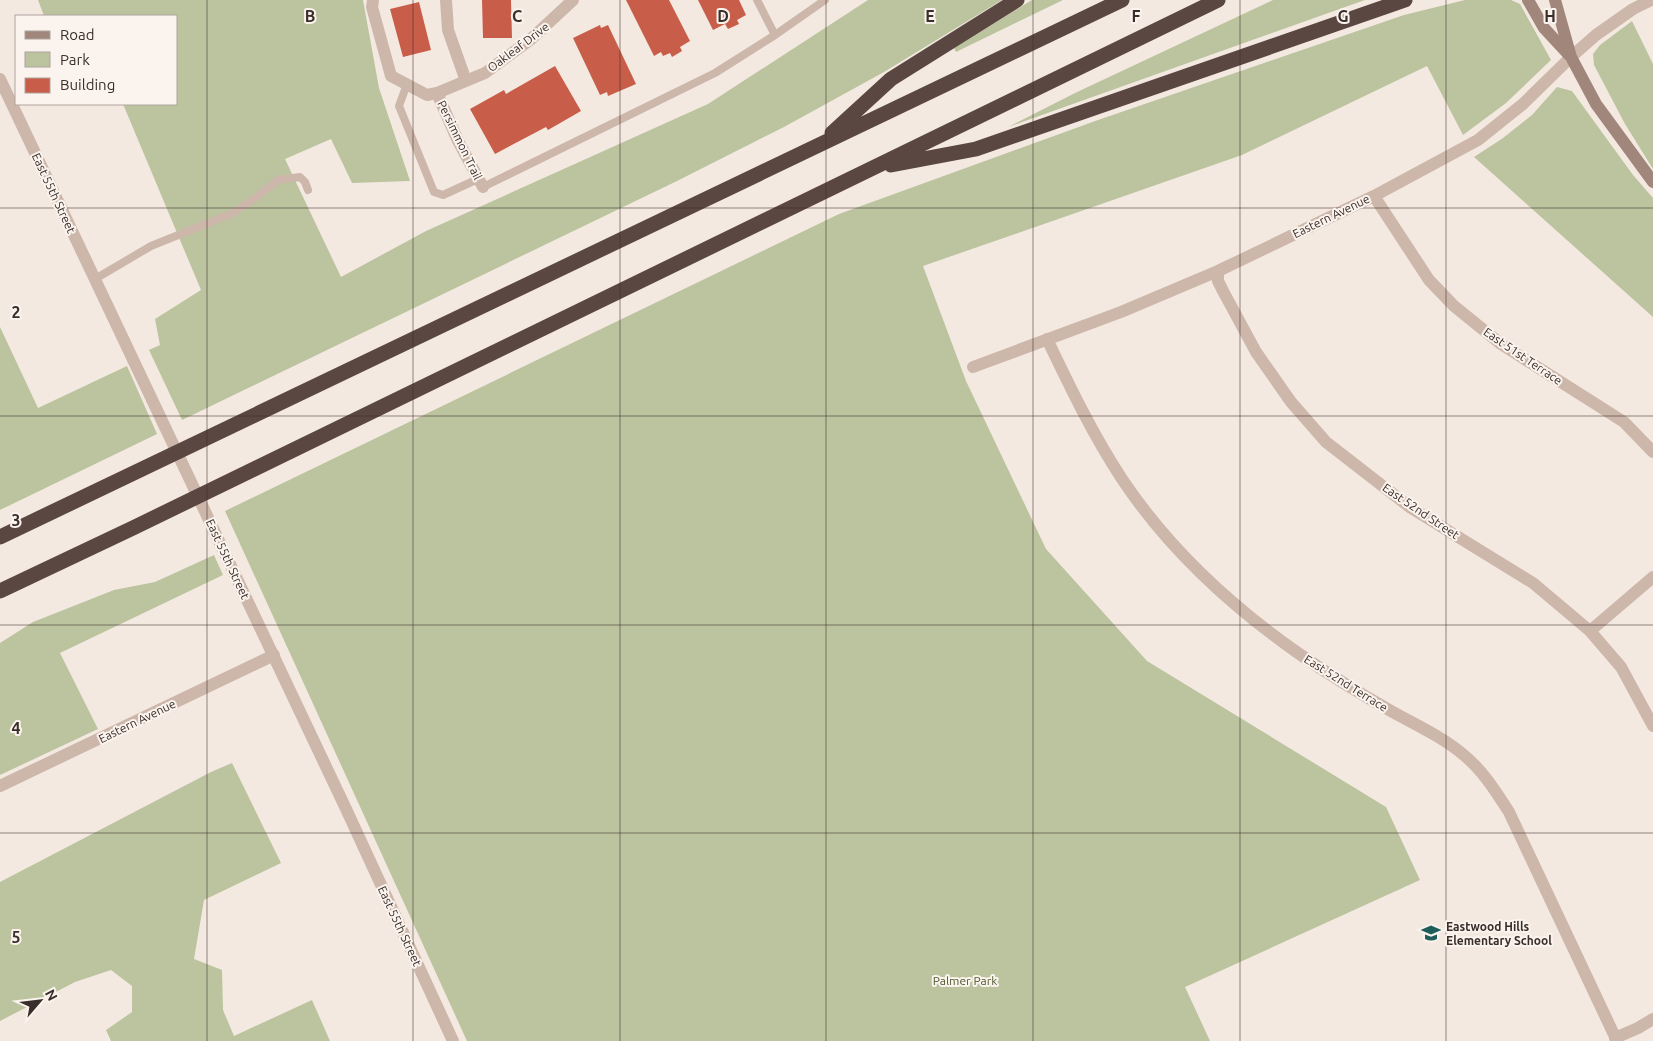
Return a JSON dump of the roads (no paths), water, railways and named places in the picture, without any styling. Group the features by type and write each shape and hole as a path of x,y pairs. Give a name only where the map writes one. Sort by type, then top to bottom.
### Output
{"highway":[{"path":"820,145 891,79 1017,0"},
{"path":"0,537 1122,0"},
{"path":"0,591 1218,0"},
{"path":"872,168 976,149 1405,0"}],"main road":[{"path":"1528,0 1544,28 1571,57"},
{"path":"1554,0 1571,57 1596,104 1653,182"}],"street":[{"path":"373,0 372,7 391,76 427,95 438,93"},
{"path":"446,0 448,30 466,81"},
{"name":"Eastern Avenue","path":"972,367 1121,312 1218,271 1374,196 1478,140 1522,104 1571,57 1633,9 1650,0"},
{"name":"Oakleaf Drive","path":"438,93 485,73 530,40 567,2"},
{"name":"East 55th Street","path":"0,79 348,811 453,1041"},
{"name":"Persimmon Trail","path":"438,93 458,141 480,183"},
{"name":"East 51st Terrace","path":"1374,196 1429,280 1454,306 1501,344 1624,422 1653,452"},
{"name":"East 52nd Street","path":"1218,271 1218,281 1256,352 1291,402 1326,442 1411,508 1533,582 1590,632 1621,667 1653,726"},
{"name":"East 52nd Terrace","path":"1047,339 1079,406 1122,479 1157,525 1203,575 1242,610 1298,653 1357,692 1445,741 1466,757 1488,780 1509,812 1616,1039"},
{"path":"1590,632 1653,577"},
{"name":"Eastern Avenue","path":"0,786 274,655"},
{"path":"1616,1039 1653,1019"}],"lane":[{"path":"757,0 775,35"},
{"path":"407,84 399,106 434,192 443,195 480,183 715,73 775,35 824,0"},
{"path":"95,279 151,246 233,213 278,180 300,177 308,190"}],"place":[{"name":"Eastwood Hills Elementary School","path":"1431,933"}],"park label":[{"name":"Palmer Park","path":"965,980"}]}
